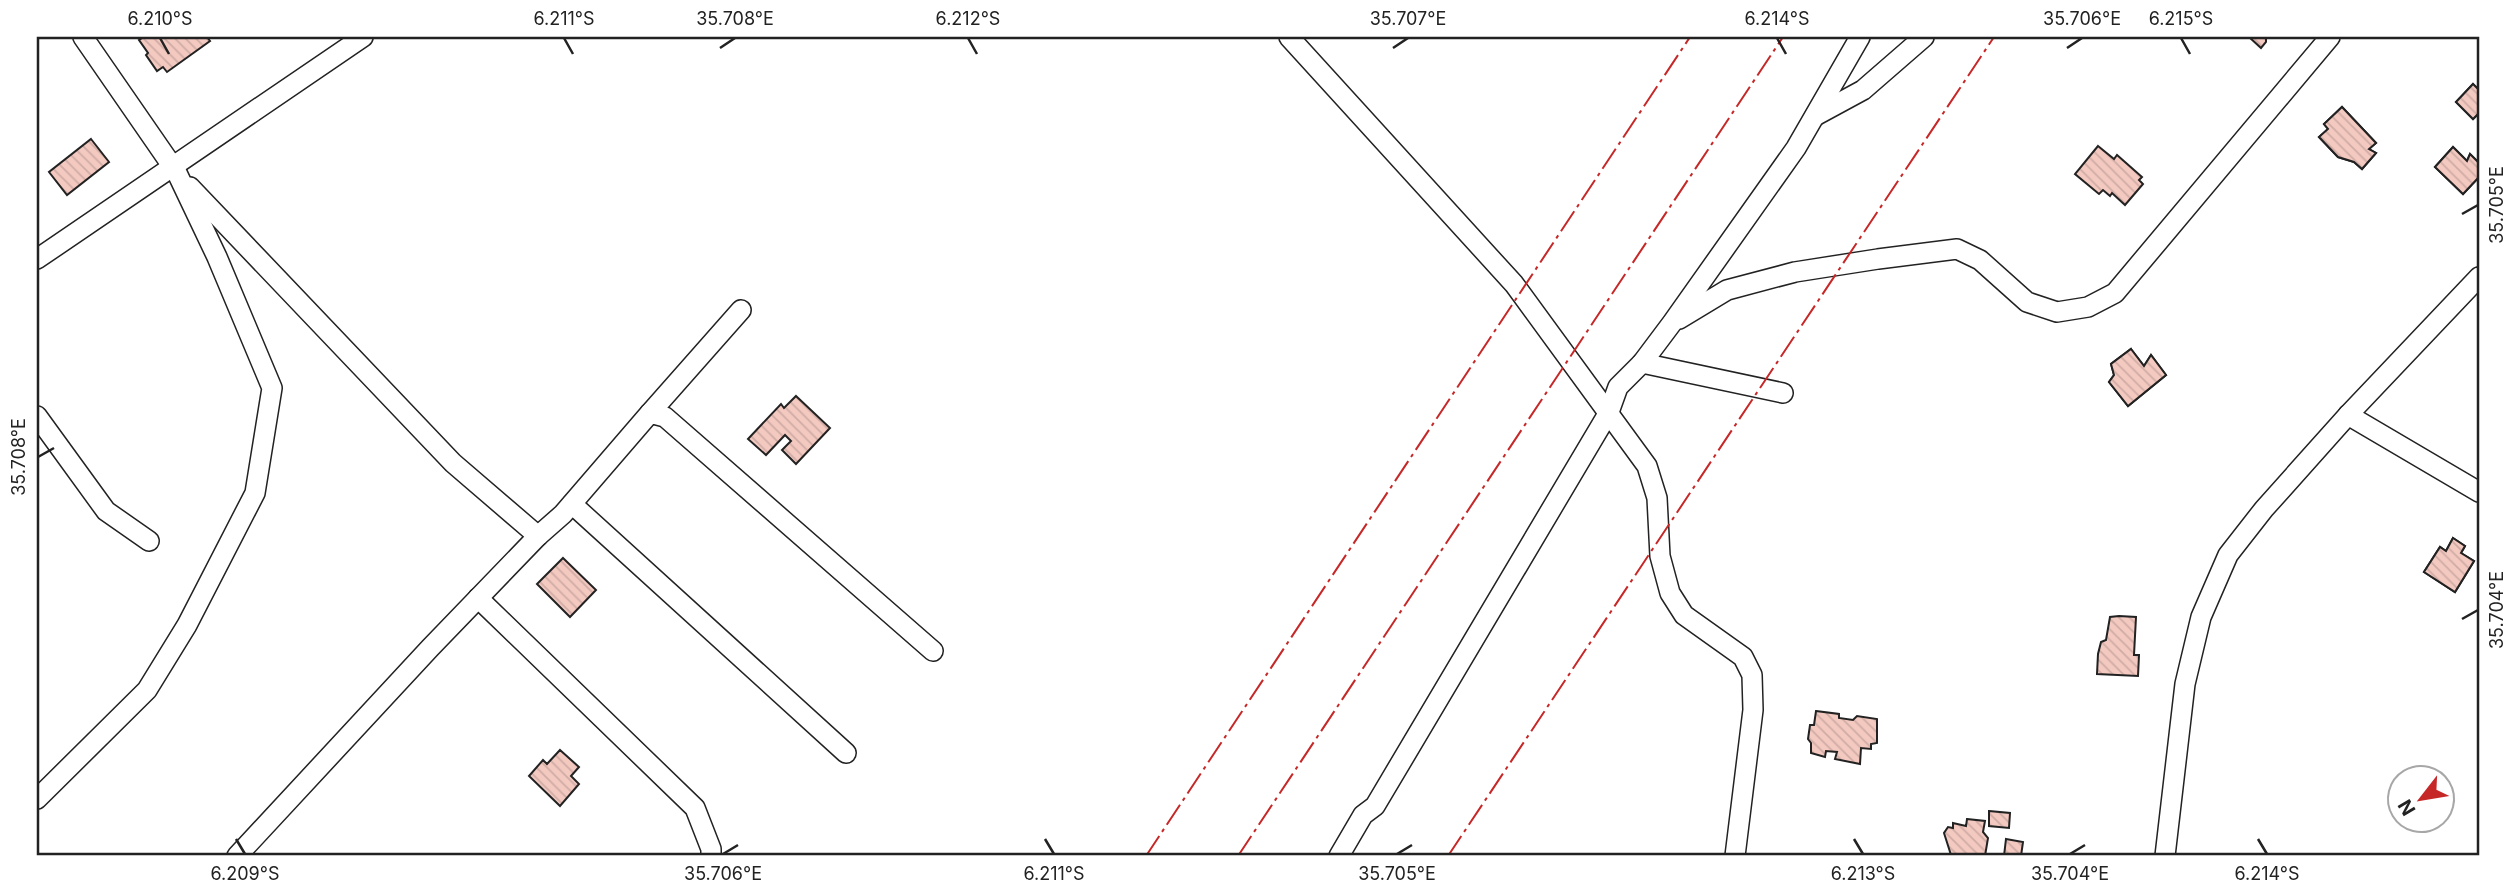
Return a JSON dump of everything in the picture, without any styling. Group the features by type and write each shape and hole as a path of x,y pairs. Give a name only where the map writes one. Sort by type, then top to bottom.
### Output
{"street":[{"path":"83,37 175,170 453,463 538,536"},
{"path":"37,259 175,170 363,37"},
{"path":"1289,37 1514,284 1647,466 1654,484 1660,556 1674,600 1684,615 1742,657 1752,675 1753,709 1735,856"},
{"path":"1339,856 1363,815 1375,806 1609,412 1618,387 1642,363 1672,323 1796,148 1860,37"},
{"path":"1814,116 1863,90 1924,37"},
{"path":"1672,323 1727,290 1795,272 1957,250 1979,260 2027,302 2057,312 2088,307 2115,293 2330,37"},
{"path":"37,799 148,690 187,625 255,493 272,388 175,170"},
{"path":"2165,856 2185,684 2201,617 2228,555 2264,509 2348,415 2479,277"},
{"path":"237,856 478,598 572,504 741,310"},
{"path":"1642,363 1783,393"},
{"path":"650,413 665,417 933,651"},
{"path":"2348,415 2479,492"},
{"path":"37,416 106,511 149,541"},
{"path":"572,504 846,753"},
{"path":"478,598 695,808 711,849 711,856"}],"building":[{"path":"144,37 207,37 210,41 167,72 163,67 157,71 146,55 148,53 139,40"},
{"path":"2249,37 2266,37 2266,42 2261,48"},
{"path":"2473,84 2479,90 2479,113 2473,119 2456,102"},
{"path":"2473,84 2479,90 2479,113 2473,119 2456,102"},
{"path":"2342,107 2376,143 2369,149 2376,153 2362,169 2354,162 2338,157 2319,137 2328,129 2324,124"},
{"path":"2342,107 2376,143 2369,149 2376,153 2362,169 2354,162 2338,157 2319,137 2328,129 2324,124"},
{"path":"91,139 109,162 67,195 49,172"},
{"path":"2098,146 2114,159 2117,155 2142,177 2139,180 2143,184 2125,205 2112,193 2110,196 2103,190 2099,194 2075,174"},
{"path":"2453,147 2467,161 2470,154 2479,163 2479,177 2463,194 2435,167"},
{"path":"2453,147 2467,161 2470,154 2479,163 2479,177 2463,194 2435,167"},
{"path":"2131,349 2144,366 2151,355 2166,375 2128,406 2109,382 2114,375 2111,364"},
{"path":"2131,349 2144,366 2151,355 2166,375 2128,406 2109,382 2114,375 2111,364"},
{"path":"796,396 830,428 796,464 782,450 791,441 785,435 766,455 748,439 781,404 784,408"},
{"path":"2453,538 2465,546 2461,553 2474,561 2455,592 2424,572 2440,547 2446,551"},
{"path":"2453,538 2465,546 2461,553 2474,561 2455,592 2424,572 2440,547 2446,551"},
{"path":"563,558 596,590 570,617 537,584"},
{"path":"2110,617 2136,617 2134,655 2139,655 2138,676 2097,674 2098,654 2101,642 2106,640"},
{"path":"1816,711 1839,714 1839,718 1853,720 1857,716 1877,719 1877,743 1871,744 1871,749 1861,748 1860,764 1835,759 1837,752 1826,751 1825,757 1811,753 1808,739"},
{"path":"560,750 579,767 571,776 579,784 560,806 529,776 543,760 547,764"},
{"path":"1989,811 2010,813 2009,828 1989,826"},
{"path":"1967,819 1985,821 1983,832 1988,838 1985,856 1951,855 1944,833 1948,827 1953,828 1953,823 1966,826"},
{"path":"2006,839 2023,842 2021,856 2004,856"}],"power":[{"path":"1146,856 1690,37"},
{"path":"1238,856 1783,37"},
{"path":"1448,856 1994,37"}]}
